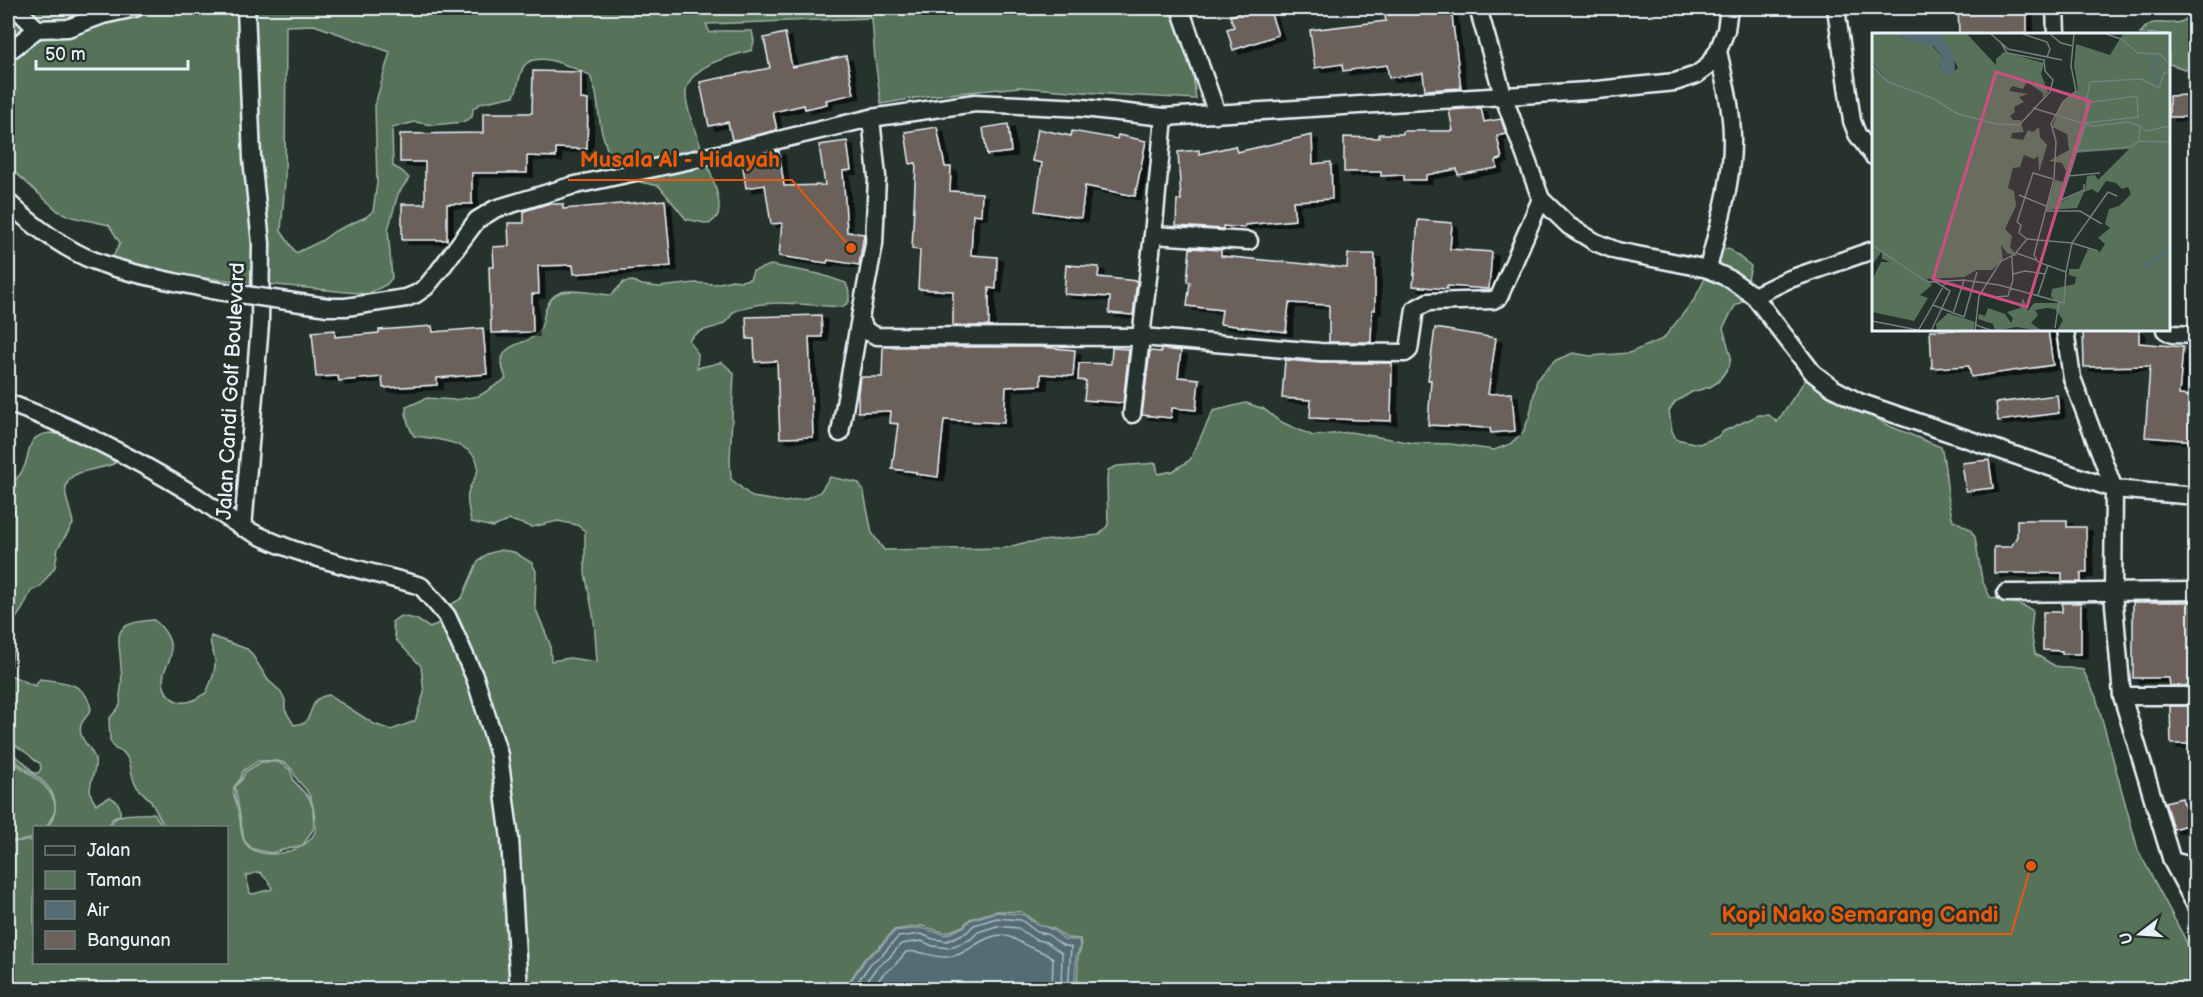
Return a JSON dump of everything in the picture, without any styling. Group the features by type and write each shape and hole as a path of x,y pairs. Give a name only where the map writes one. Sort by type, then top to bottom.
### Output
{"street":[{"path":"16,8 37,29"},
{"path":"8,49 12,49 37,29 68,28 103,15 135,8"},
{"name":"Jalan Candi Golf Boulevard","path":"246,8 252,158 261,243 260,324 243,528 273,543 421,586 447,616 475,678 500,755 510,839 519,990"},
{"path":"1180,8 1217,114"},
{"path":"1478,8 1503,95 1541,199 1569,226 1595,242 1617,251 1708,268 1730,279 1754,296 1813,373 1833,388 1859,402 2114,489 2196,496"},
{"path":"8,202 70,249 117,268 212,290 328,307 346,307 406,298 416,294 426,287 439,272 477,220 495,209 572,186 871,118 975,103 1083,108 1164,117 1587,91 1675,82 1696,75 1707,67 1718,51 1726,30 1730,8"},
{"path":"1836,8 1852,121 1857,134 1872,155"},
{"path":"2055,8 2056,33"},
{"path":"1708,268 1729,177 1732,137 1727,94 1718,51"},
{"path":"1132,414 1164,117"},
{"path":"840,433 874,244 877,177 871,118"},
{"path":"860,318 866,331 877,336 1142,337 1320,352 1405,353 1409,350 1415,309 1418,306 1428,302 1493,300 1499,297 1541,199"},
{"path":"1153,235 1249,241"},
{"path":"1754,296 1787,280 1872,250"},
{"path":"2065,332 2072,378 2114,489 2113,593 2122,696 2172,861 2196,906"},
{"path":"2168,332 2196,335"},
{"path":"8,403 62,423 126,456 192,494 243,528"},
{"path":"2006,593 2196,591"},
{"path":"2122,696 2196,696"},
{"path":"2172,861 2196,867"}],"green space":[{"path":"8,8 1170,8 1193,75 1196,99 1020,87 928,96 881,104 872,18 706,24 710,33 752,31 754,41 752,50 708,65 700,70 688,84 686,94 688,108 718,196 718,214 709,224 686,219 659,186 640,182 612,166 601,129 596,93 590,75 566,65 538,59 524,66 514,96 481,103 473,109 472,117 463,122 433,125 415,122 392,128 393,166 409,178 398,194 388,230 392,278 386,285 367,294 186,276 111,261 120,243 109,225 72,217 58,211 8,166","holes":["314,25 390,52 375,105 377,183 373,211 366,217 296,253 281,231 285,181 286,26"]},
{"path":"2195,13 2194,72 2170,64 2170,33 2141,33 2150,24 2183,21"},
{"path":"1728,248 1751,266 1743,301 1735,306 1723,328 1731,357 1729,367 1718,382 1692,392 1675,402 1669,411 1672,431 1676,439 1699,444 1759,415 1769,415 1777,422 1805,380 1812,377 1887,425 1941,447 1953,520 1970,529 1975,537 1982,580 1990,597 2018,604 2033,611 2031,632 2035,654 2055,666 2083,670 2096,697 2138,850 2195,958 2195,989 1074,989 1077,987 1080,939 1066,938 1021,912 997,911 970,919 963,926 946,933 922,926 894,930 878,948 865,958 844,989 8,989 8,842 33,840 33,964 228,964 228,826 164,826 150,800 137,787 129,760 123,752 115,749 110,740 109,720 120,703 122,677 119,638 124,627 154,620 161,626 170,642 171,652 164,673 164,686 170,697 180,702 194,700 206,693 213,677 215,664 210,642 211,636 247,649 251,653 268,680 281,692 285,700 285,710 294,725 305,723 315,702 329,695 374,724 391,730 415,721 424,693 421,666 396,640 392,622 400,616 416,619 430,628 449,617 450,605 462,598 477,563 487,554 501,550 514,552 532,563 536,571 535,607 550,644 551,661 570,658 597,662 594,619 585,573 585,531 577,525 558,521 532,527 510,520 493,527 471,522 468,496 478,470 476,459 470,452 452,443 414,436 406,415 406,407 427,398 454,400 479,396 506,379 502,359 506,351 538,333 546,307 559,293 577,291 611,295 624,282 633,281 642,285 659,287 741,281 750,279 753,271 771,265 819,274 846,283 849,302 842,307 786,303 759,304 733,312 724,323 700,332 689,340 698,354 697,368 722,362 734,373 731,479 752,497 785,502 804,499 820,492 830,477 859,483 864,493 872,533 884,550 1005,548 1023,543 1099,535 1108,525 1108,470 1117,466 1156,463 1158,474 1173,471 1190,460 1213,411 1246,403 1264,409 1279,421 1313,436 1350,432 1413,443 1451,444 1494,450 1510,444 1523,432 1530,415 1537,379 1556,360 1573,353 1590,356 1629,353 1663,339 1694,300 1719,251","holes":["258,761 277,761 289,766 310,796 316,828 312,837 305,844 294,850 271,854 250,848 244,841 234,787 243,771","261,873 272,889 250,893 246,876"]},
{"path":"51,433 86,443 103,452 115,463 83,472 69,479 66,496 73,524 58,548 55,567 40,587 31,591 12,624 10,633 13,652 8,670 8,479 16,479 22,471 31,444 35,439"},
{"path":"8,674 35,686 40,679 64,682 78,688 84,693 91,709 80,730 95,759 90,792 96,804 110,797 117,802 120,815 112,819 109,826 48,826 54,814 55,803 52,794 38,777 8,756 8,751 24,762 34,773 38,773 41,769 40,763 8,737"},
{"path":"8,758 45,787 51,794 55,810 47,826 33,826 33,838 8,841"},
{"path":"261,762 278,762 285,766 309,798 313,808 314,828 303,845 271,853 253,849 244,840 235,787 245,772"},
{"path":"154,813 162,826 110,826 112,821 128,814"}],"water":[{"path":"997,912 1025,915 1031,921 1053,930 1065,940 1079,940 1075,986 1072,989 1062,990 845,989 866,959 879,949 895,931 921,928 946,935 964,927 970,920"}],"building":[{"path":"1256,8 1269,8 1278,35 1233,50 1227,29 1234,27 1230,16"},
{"path":"1383,8 1451,8 1461,88 1425,90 1423,73 1389,78 1387,65 1343,71 1342,64 1315,68 1310,30 1386,21"},
{"path":"1958,8 2027,8 2027,33 1959,33"},
{"path":"785,33 792,67 846,56 854,94 826,100 827,104 805,109 804,105 773,112 777,130 739,139 732,140 728,122 709,126 700,82 770,68 764,38"},
{"path":"533,71 581,72 581,99 588,100 587,149 556,148 556,157 527,156 527,173 472,173 472,204 447,204 447,240 402,240 402,204 425,204 425,162 400,162 400,134 483,133 483,113 532,113"},
{"path":"2187,95 2187,117 2170,117 2170,96"},
{"path":"1481,108 1484,122 1501,119 1506,134 1497,136 1502,159 1496,160 1497,168 1458,175 1457,169 1426,175 1426,180 1404,180 1404,175 1381,176 1381,172 1344,172 1344,137 1379,138 1379,134 1403,134 1403,131 1453,131 1449,110"},
{"path":"1008,124 1011,152 987,155 983,128"},
{"path":"937,127 945,167 951,167 950,191 982,193 981,215 973,214 971,255 997,257 996,289 989,288 989,326 953,326 953,291 918,289 920,250 912,249 916,163 910,164 905,132"},
{"path":"1038,129 1071,136 1072,131 1117,139 1118,135 1146,141 1135,196 1085,186 1081,218 1035,211 1042,163 1032,161"},
{"path":"1312,135 1313,164 1331,162 1332,199 1293,201 1295,220 1245,225 1245,228 1176,226 1177,200 1181,200 1178,152 1199,150 1199,154 1235,146 1237,152"},
{"path":"847,141 851,170 843,171 847,232 864,234 859,265 779,256 782,223 771,224 765,185 746,188 742,160 779,151 784,186 825,185 819,145"},
{"path":"665,200 671,266 574,274 573,265 538,266 539,294 532,294 533,332 491,333 489,267 494,267 493,247 509,246 508,223 524,223 524,211 547,204 563,204 563,209"},
{"path":"1418,220 1452,223 1450,249 1492,252 1489,289 1413,286"},
{"path":"1190,248 1221,250 1221,256 1347,268 1348,254 1375,254 1375,310 1372,310 1371,342 1329,342 1329,305 1289,303 1286,332 1220,324 1222,310 1187,306"},
{"path":"1066,265 1099,267 1098,277 1137,281 1133,315 1109,313 1110,297 1064,294"},
{"path":"821,315 822,337 809,337 813,437 780,438 777,361 755,362 754,339 747,339 746,317"},
{"path":"432,326 433,332 483,328 487,374 437,378 437,385 383,388 382,377 339,381 338,376 316,377 312,332 335,330 335,337 379,333 379,330"},
{"path":"1435,328 1496,338 1488,394 1512,393 1515,431 1491,433 1490,428 1428,425 1431,380 1428,380"},
{"path":"1930,332 2048,332 2053,365 1971,377 1969,366 1932,368"},
{"path":"2083,332 2139,332 2139,343 2183,347 2179,395 2196,396 2196,441 2145,437 2150,366 2084,367"},
{"path":"883,347 1041,347 1075,350 1073,376 1041,374 1041,385 1006,387 1004,423 944,420 938,477 916,474 916,472 892,469 898,424 890,423 891,411 858,412 860,377 882,377"},
{"path":"1112,348 1129,349 1123,403 1084,400 1086,381 1078,380 1079,363 1111,364"},
{"path":"1161,349 1181,351 1178,377 1199,379 1196,410 1172,408 1171,418 1142,415 1150,351 1161,352"},
{"path":"1285,360 1320,363 1392,363 1391,421 1310,418 1311,400 1282,398"},
{"path":"2057,395 2059,413 1998,421 1996,403"},
{"path":"1989,460 1993,488 1966,491 1962,463"},
{"path":"2017,520 2067,520 2067,527 2086,527 2087,573 2081,573 2081,582 2062,582 2062,573 1994,573 1994,547 2011,547 2017,536"},
{"path":"2133,602 2196,602 2196,686 2170,686 2169,678 2133,678"},
{"path":"2062,603 2081,603 2081,654 2062,654 2062,651 2043,650 2043,612 2062,612"},
{"path":"2170,706 2196,706 2196,744 2171,744"},
{"path":"2182,798 2190,824 2173,829 2165,802"}],"place":[{"name":"Musala Al - Hidayah","path":"851,248"},
{"name":"Kopi Nako Semarang Candi","path":"2031,866"}]}
